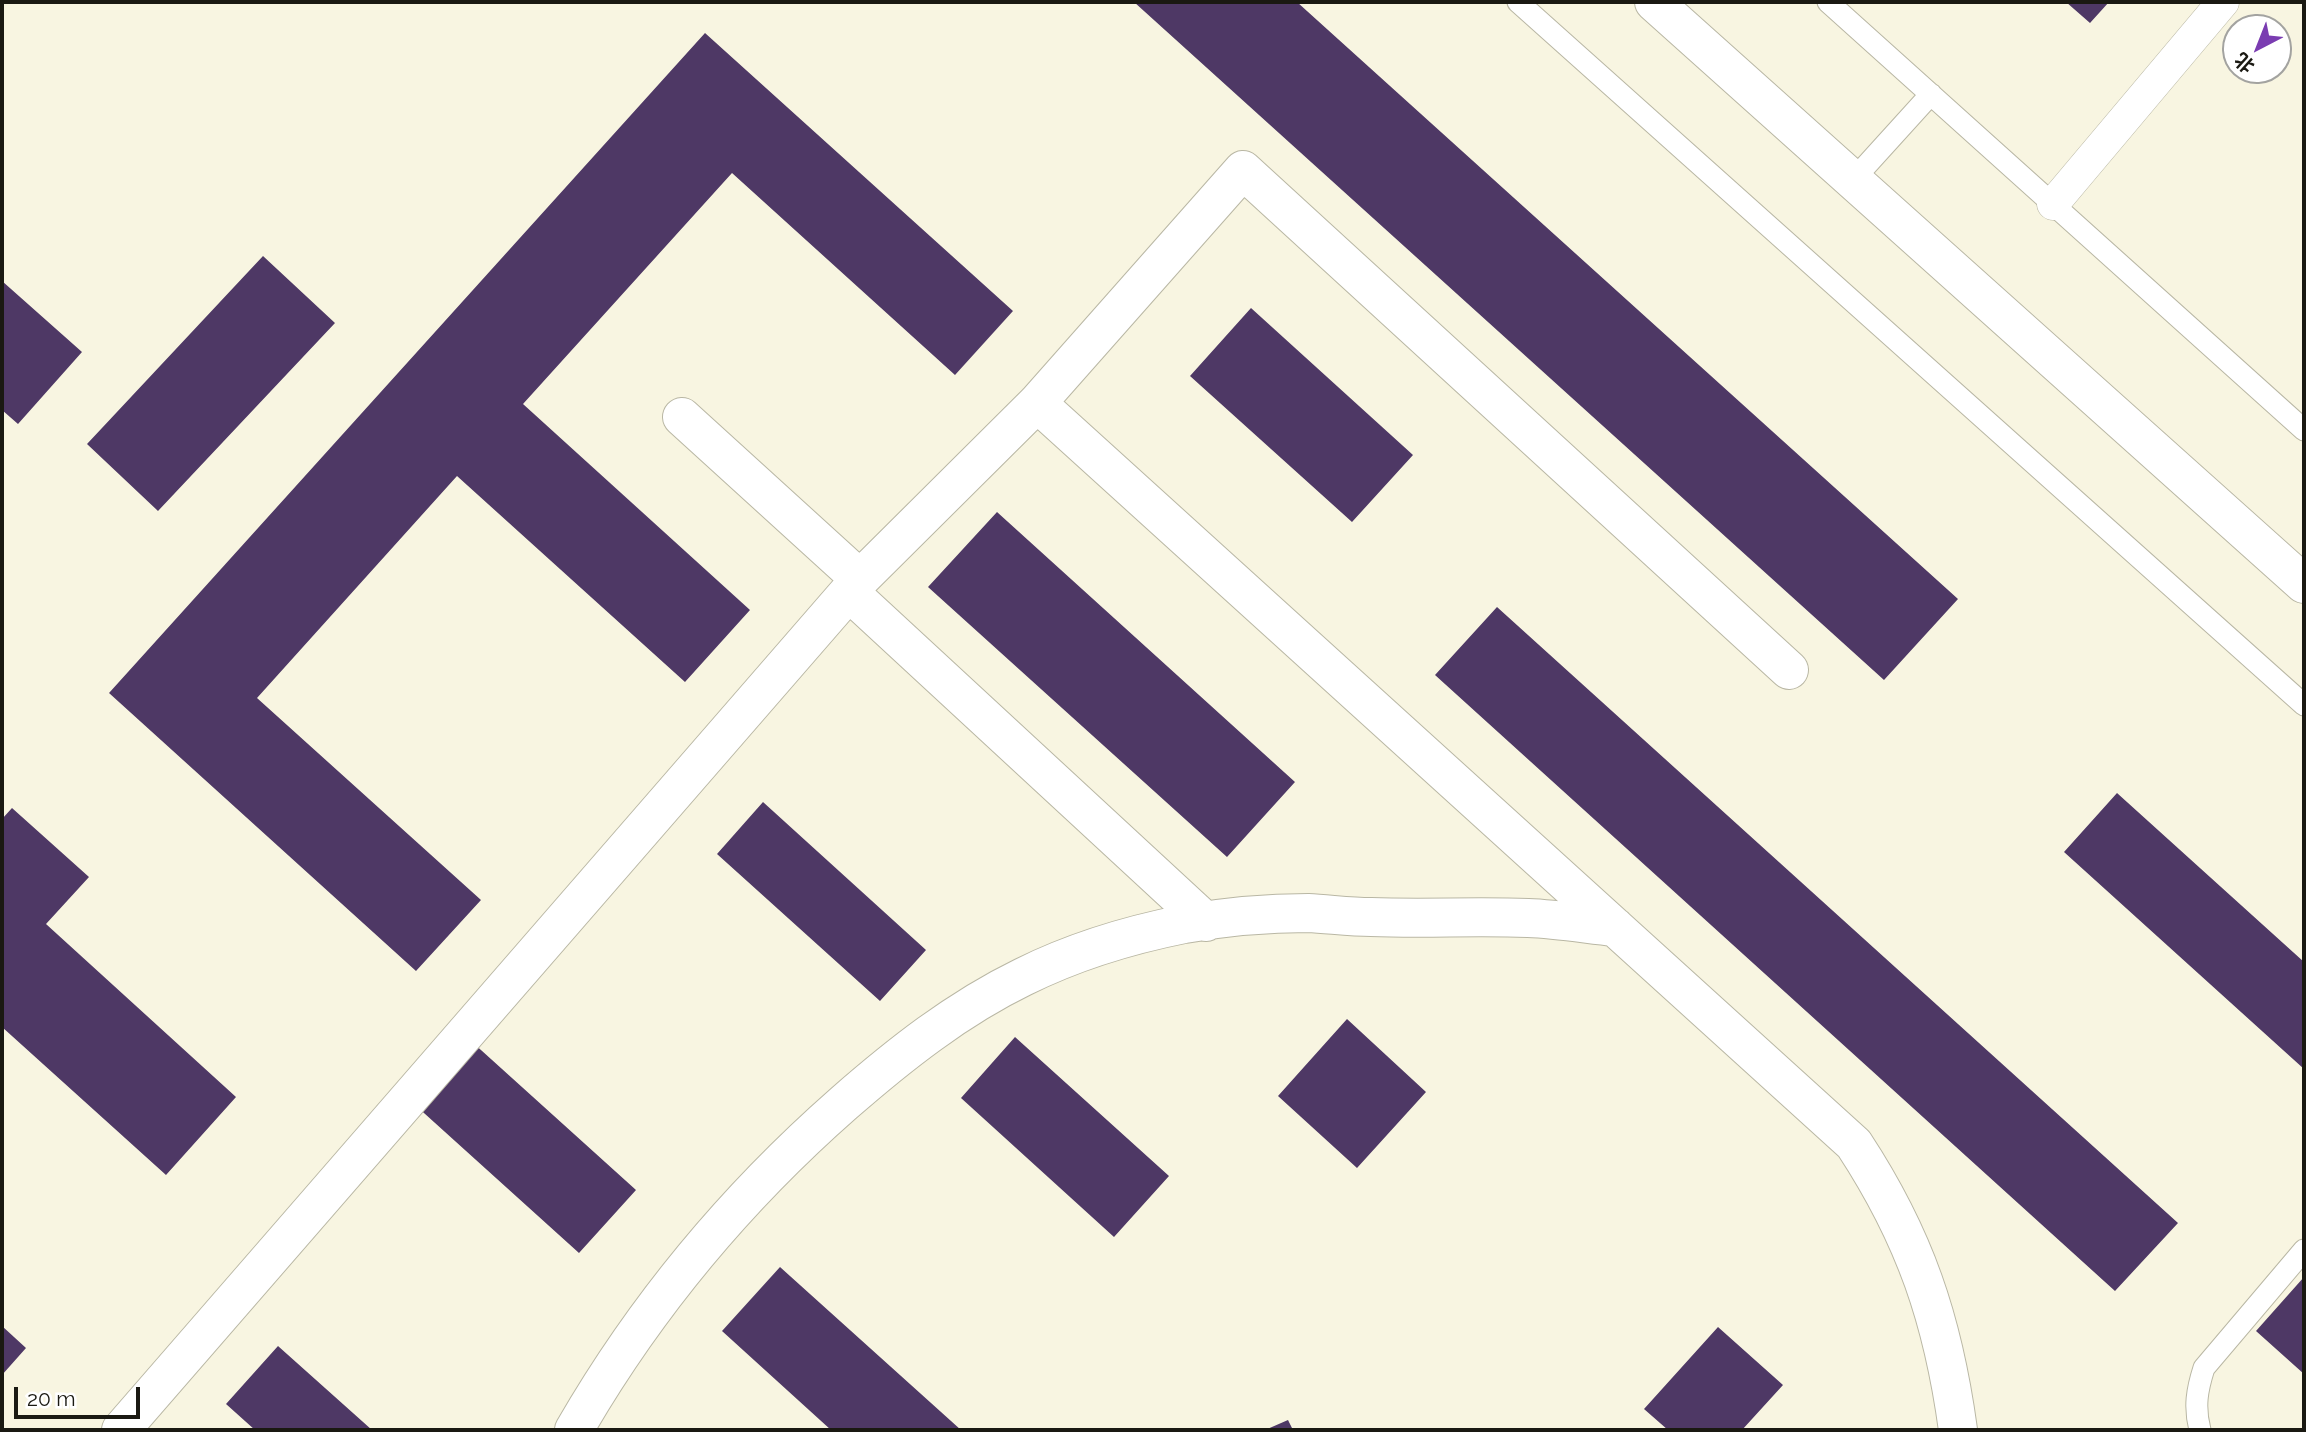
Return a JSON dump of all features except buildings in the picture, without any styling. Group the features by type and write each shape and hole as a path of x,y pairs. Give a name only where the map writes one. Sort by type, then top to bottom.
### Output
{"street":[{"path":"1654,2 2304,584"},
{"path":"2053,204 2223,2"},
{"path":"121,1430 854,585 1037,403 1243,170 1789,670"},
{"path":"1037,403 1854,1144 1878,1181 1917,1259 1937,1316 1951,1376 1958,1430"},
{"path":"682,417 1206,922"},
{"path":"574,1430 600,1384 630,1341 694,1257 746,1197 808,1135 875,1076 944,1022 1024,976 1125,938 1185,924 1247,915 1531,918 1615,927"}],"lane":[{"path":"1518,2 2304,705"},
{"path":"1828,2 2304,430"},
{"path":"1853,180 1931,94"},
{"path":"2200,1430 2196,1414 2196,1390 2204,1368 2304,1250"}]}
